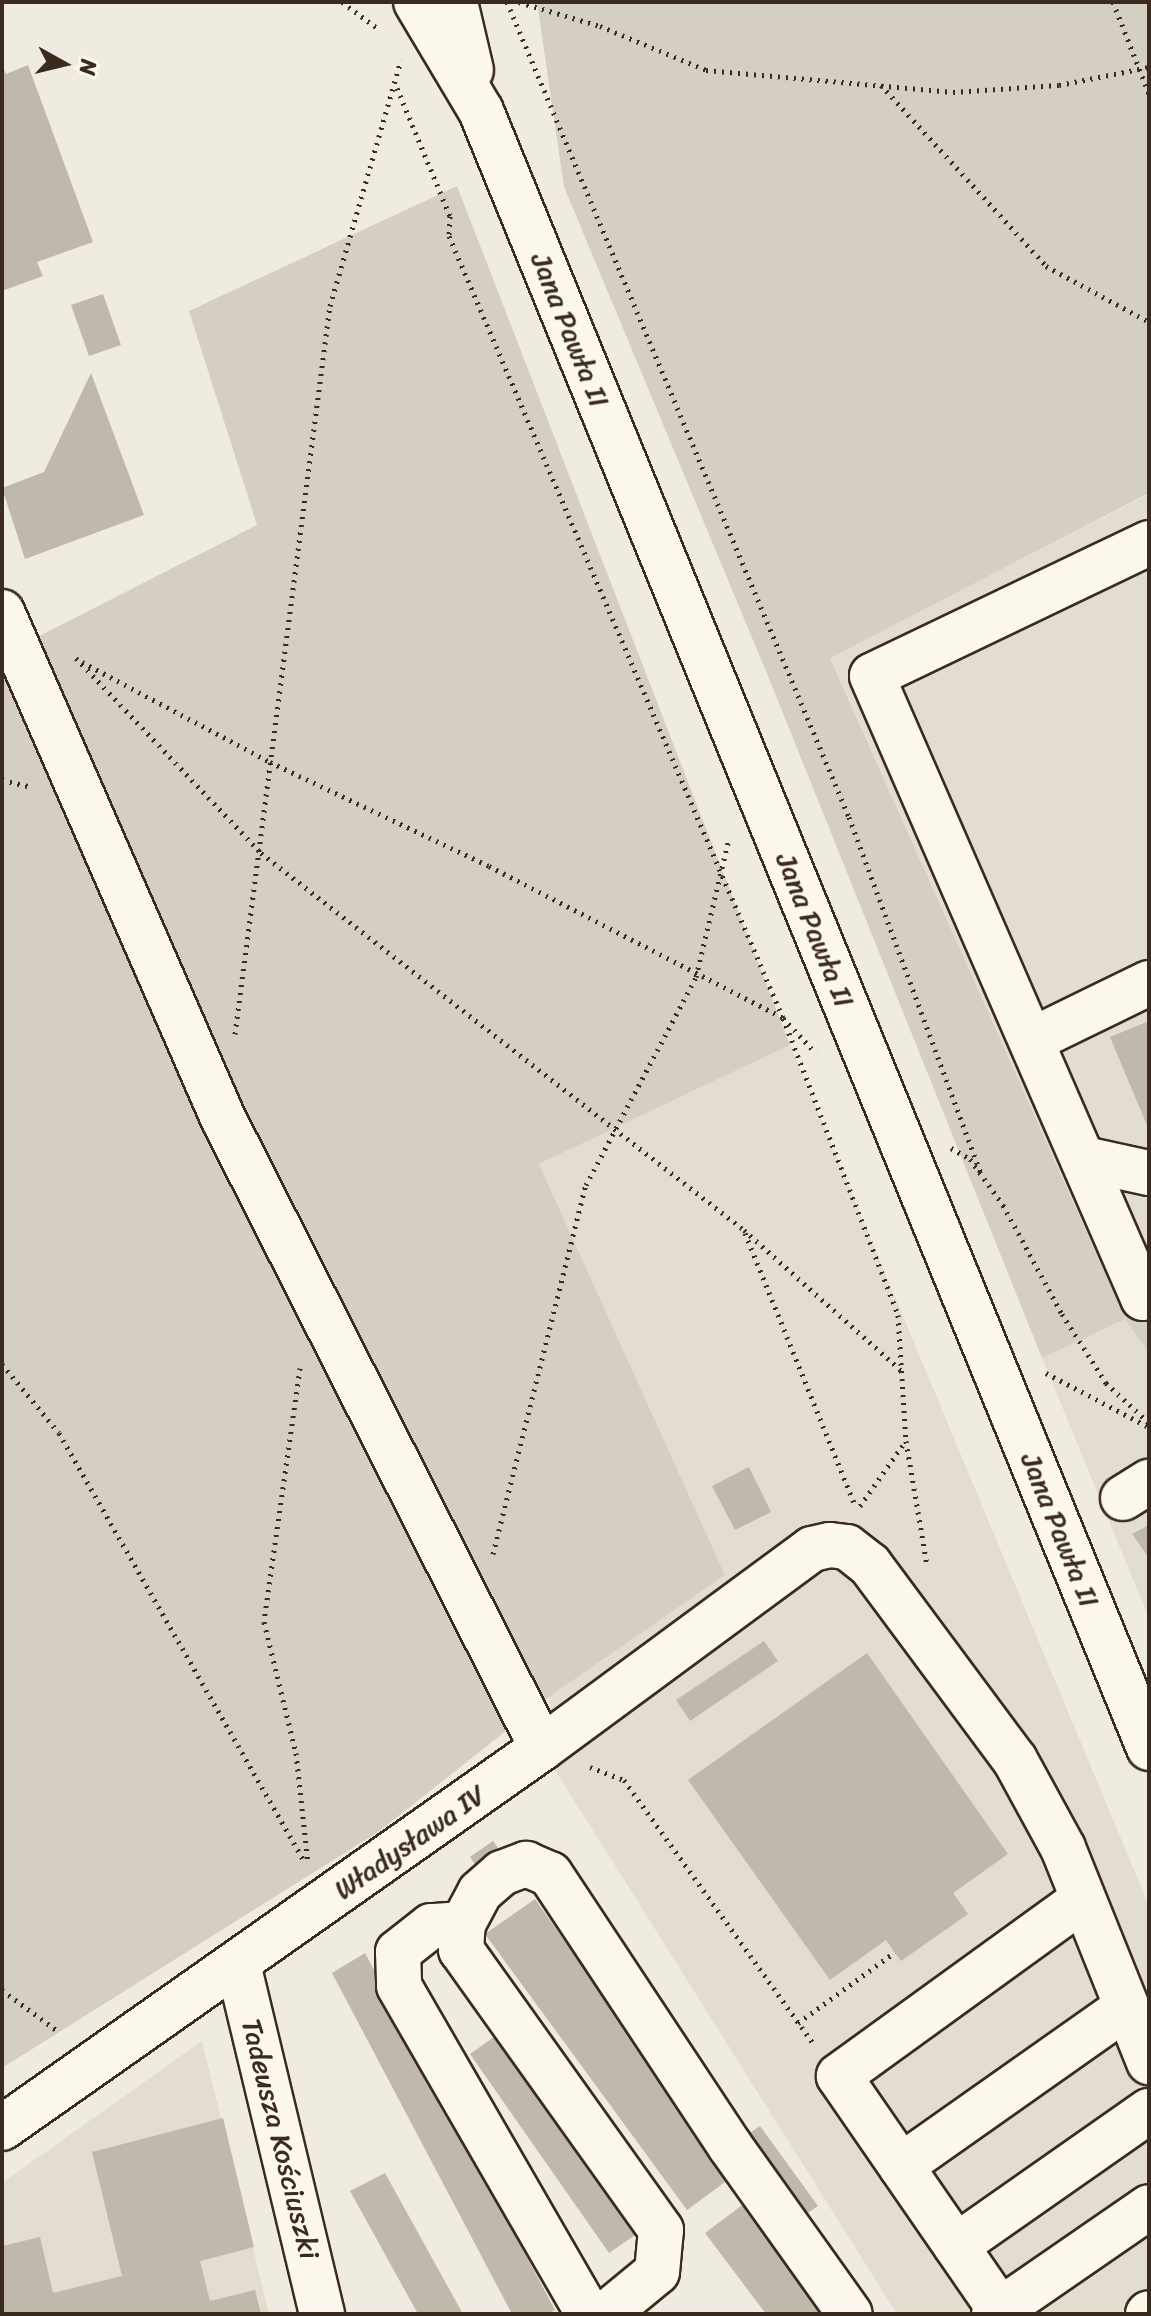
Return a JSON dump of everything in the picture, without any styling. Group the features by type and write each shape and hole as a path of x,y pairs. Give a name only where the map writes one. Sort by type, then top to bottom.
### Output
{"street":[{"name":"Jana Pawła II","path":"416,2 481,111 1149,1748"},
{"name":"Jana Pawła II","path":"455,2 481,111"},
{"path":"1149,543 872,676 1143,1298 1149,1295"},
{"path":"5,620 191,1046 314,1305 542,1748"},
{"path":"1032,1040 1149,983"},
{"path":"1084,1159 1149,1173"},
{"name":"Władysława IV","path":"2,2128 542,1748 807,1541 847,1547 887,1587 1015,1760 1063,1848 1082,1900"},
{"path":"606,2314 657,2272 661,2230 461,1950 463,1924 480,1892 502,1873 526,1864 550,1874 730,2146 850,2314"},
{"path":"1149,2062 1082,1900 839,2076 999,2313 1149,2207"},
{"path":"463,1924 431,1926 398,1952 399,1986 588,2314"},
{"name":"Tadeusza Kościuszki","path":"238,1964 322,2314"},
{"path":"901,2166 1126,2007"},
{"path":"956,2246 1149,2111"}],"path":[{"path":"342,2 391,38"},
{"path":"507,2 843,803 982,1176"},
{"path":"519,2 600,26 706,70 953,92 1059,85 1149,67"},
{"path":"1113,2 1149,94"},
{"path":"234,1040 261,853 270,762 330,306 397,88 403,47"},
{"path":"880,84 1046,266 1149,322"},
{"path":"397,88 450,216 449,236 783,1018 898,1315 906,1441 928,1573"},
{"path":"5,620 270,762 489,866 696,977 783,1018 816,1053"},
{"path":"76,658 261,853 744,1230 903,1372"},
{"path":"474,1616 518,1470 586,1185 613,1126 696,977 730,835"},
{"path":"945,1144 970,1159 1106,1383 1149,1425"},
{"path":"744,1230 857,1510 906,1441"},
{"path":"2,1364 59,1433 309,1871 296,1753 264,1622 294,1398 314,1305"},
{"path":"1046,1373 1149,1425"},
{"path":"542,1748 624,1780 839,2076"},
{"path":"798,2023 895,1952"},
{"path":"2,1990 59,2032"}],"shaded area":[{"path":"537,2 1149,2 1149,493 830,658 1125,1318 1149,1309 1149,1353 1125,1319 1042,1358 768,676 564,187"},
{"path":"457,186 790,1045 539,1164 725,1575 549,1697 378,1832 2,2068 2,641 8,652 257,525 189,311"},
{"path":"1149,494 1149,1309 1125,1319 1149,1353 1149,1618 1042,1358 1125,1318 830,657"},
{"path":"790,1045 1149,1906 1149,2314 897,2314 555,1770 549,1697 725,1575 539,1164"},
{"path":"202,2041 269,2314 2,2314 2,2183"}],"building":[{"path":"2,65 6,74 28,65 93,242 37,262 43,276 2,291"},
{"path":"103,294 121,345 89,356 71,305"},
{"path":"91,373 144,515 25,559 2,488 44,472"},
{"path":"1149,1021 1149,1130 1110,1037"},
{"path":"749,1467 771,1512 735,1530 712,1486"},
{"path":"1149,1525 1149,1558 1132,1534"},
{"path":"764,1641 778,1661 690,1721 676,1700"},
{"path":"867,1653 1008,1854 953,1893 968,1914 901,1961 886,1940 830,1980 688,1780"},
{"path":"493,1841 503,1855 480,1872 470,1857"},
{"path":"535,1899 732,2177 687,2210 485,1934"},
{"path":"365,1953 555,2310 548,2314 512,2314 332,1973"},
{"path":"504,2030 644,2229 609,2253 470,2054"},
{"path":"223,2118 254,2247 200,2261 210,2301 255,2290 261,2314 2,2314 2,2246 40,2237 53,2293 122,2276 92,2152"},
{"path":"760,2126 818,2206 802,2217 744,2137"},
{"path":"385,2173 463,2314 418,2314 350,2191"},
{"path":"745,2203 829,2314 766,2314 705,2233"}]}
